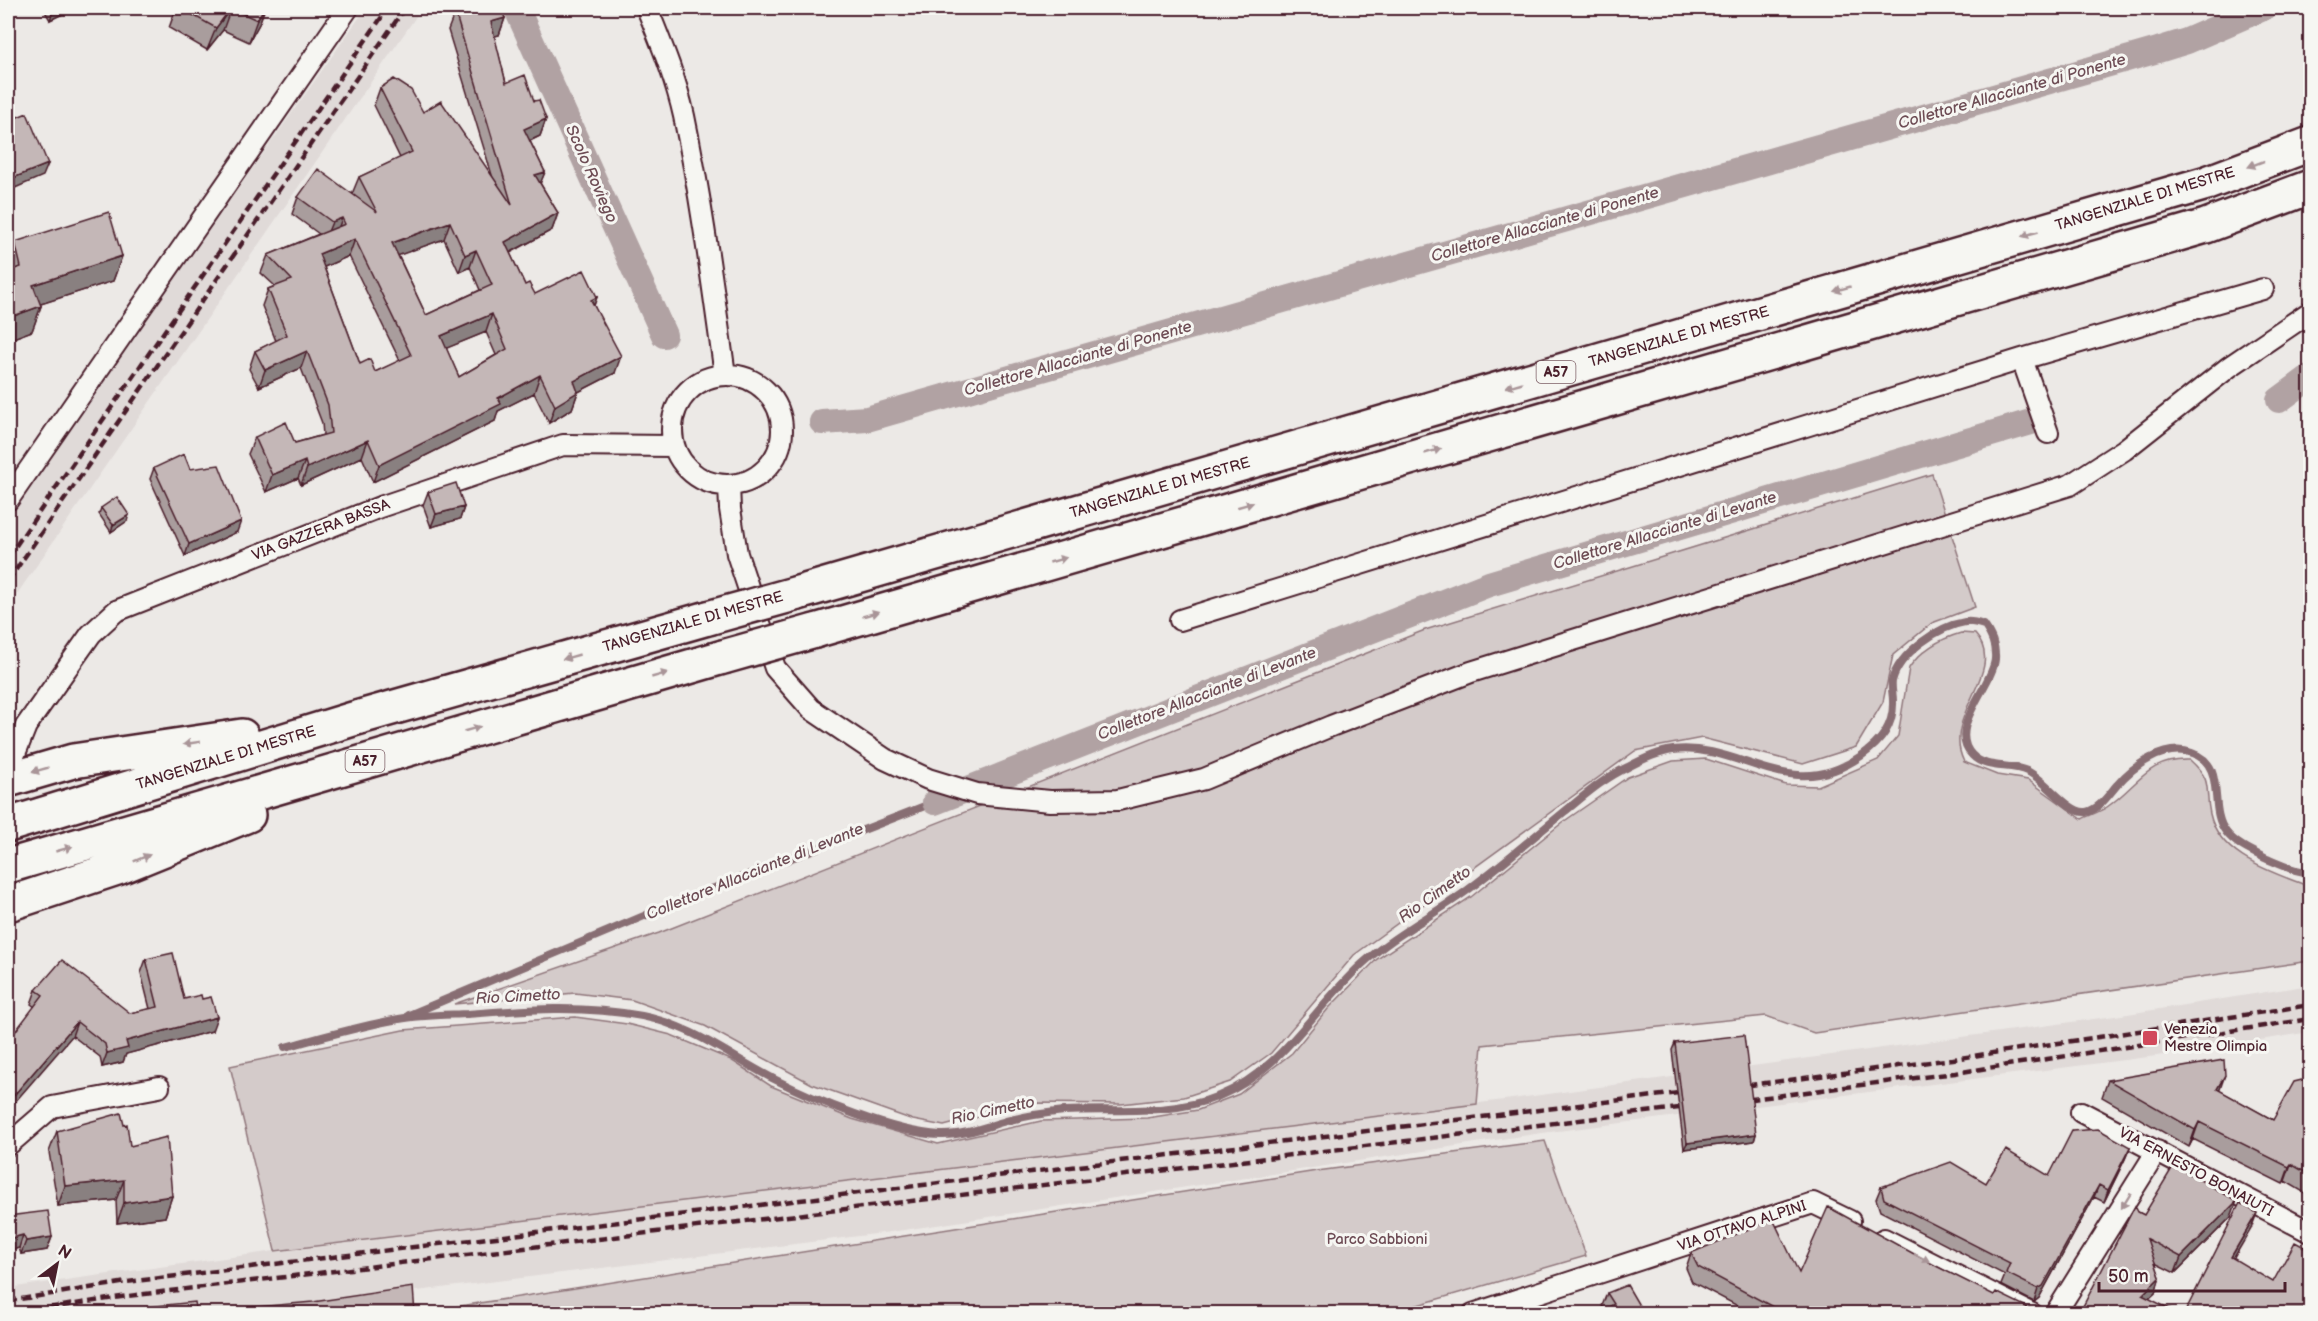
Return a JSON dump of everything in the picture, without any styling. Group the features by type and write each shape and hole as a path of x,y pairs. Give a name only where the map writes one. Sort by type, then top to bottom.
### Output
{"highway":[{"name":"TANGENZIALE DI MESTRE","path":"15,823 353,719 798,593 2207,183 2310,144"},
{"name":"A57","path":"8,866 436,739 2206,226 2310,187"},
{"name":"A57","path":"8,780 74,761 353,719"},
{"name":"A57","path":"8,904 120,867 436,739"}],"street":[{"path":"8,500 348,8"},
{"path":"647,8 671,69 684,115 709,257 725,375"},
{"path":"1180,620 2022,359 2262,289"},
{"path":"729,485 737,554 775,668 811,709 885,759 928,779 977,794 1037,801 1118,800 1204,779 1331,726 1471,672 2070,485 2124,450 2229,367 2310,312"},
{"path":"2022,359 2048,433"},
{"path":"725,375 738,376 762,388 778,409 781,429 778,449 767,468 750,480 729,485 711,483 695,475 678,457 674,446 672,423 679,402 686,393 703,380 725,375"},
{"name":"VIA GAZZERA BASSA","path":"8,771 26,726 91,634 116,611 380,507 563,445 674,446"},
{"name":"VIA GAZZERA BASSA","path":"8,740 26,726"},
{"path":"8,1145 52,1107 159,1087"},
{"name":"VIA ERNESTO BONAIUTI","path":"2081,1112 2310,1232"},
{"path":"2055,1314 2157,1151"},
{"name":"VIA OTTAVO ALPINI","path":"1473,1314 1530,1306 1620,1265 1813,1203 2032,1314"}],"shaded area":[{"path":"366,8 422,8 8,607 8,515"},
{"path":"2310,985 2310,1032 2172,1054 1542,1133 891,1232 240,1313 8,1313 8,1288 275,1251 1512,1099 2115,1016"}],"green space":[{"path":"1932,474 1975,607 1932,623 1893,655 1883,702 1856,747 1803,764 1702,738 1635,751 1354,955 1271,1053 1230,1082 1184,1097 1121,1104 1032,1103 944,1126 913,1120 812,1084 705,1026 632,1000 575,993 454,1004 659,933 1425,630"},
{"path":"1961,633 1975,634 1983,648 1984,663 1960,727 1959,745 1964,762 1997,775 2028,780 2082,819 2107,807 2153,768 2175,761 2190,760 2198,767 2205,779 2210,814 2225,842 2236,852 2265,869 2310,887 2310,961 1814,1033 1766,1016 1482,1045 1477,1104 275,1251 230,1066 403,1030 575,1017 627,1024 671,1035 731,1060 771,1086 852,1119 938,1144 1041,1121 1147,1118 1198,1110 1239,1094 1292,1053 1328,1009 1377,959 1471,897 1563,822 1628,777 1673,761 1706,759 1786,785 1818,786 1878,760 1898,736 1909,668 1932,646"},
{"name":"Parco Sabbioni","path":"1545,1141 1586,1256 1390,1313 410,1314 1317,1171"}],"building":[{"path":"180,8 231,8 216,28"},
{"path":"231,8 264,8 257,20"},
{"path":"474,8 501,8 505,18 491,22 506,83 525,75 534,101 539,100 546,119 524,129 545,172 535,175 558,213 505,242 525,285 529,283 535,294 584,270 597,297 591,300 621,356 574,381 578,392 555,406 540,375 498,398 501,404 379,465 368,440 307,468 305,461 272,475 255,437 286,422 295,443 331,433 328,405 307,351 265,370 255,351 287,335 268,289 292,280 268,255 345,224 342,218 332,222 298,197 318,169 377,212 359,177 412,152 380,88 394,79 411,90 423,112 441,101 512,205 455,12","holes":["450,222 465,255 476,250 492,285 426,315 392,243","355,239 411,355 375,372 370,359 360,364 319,254","492,314 507,349 459,377 441,336"]},
{"path":"27,113 48,164 8,180 8,121"},
{"path":"109,212 122,256 33,285 41,306 8,318 8,271 21,267 15,242"},
{"path":"184,454 190,469 219,465 241,521 189,544 154,468"},
{"path":"456,483 464,507 436,514 428,492"},
{"path":"117,497 129,515 113,525 101,508"},
{"path":"173,953 184,999 201,995 202,999 211,997 217,1017 126,1041 128,1048 107,1053 105,1044 77,1022 8,1102 8,1041 43,995 36,990 62,960 130,1013 158,1007 146,959"},
{"path":"1744,1035 1756,1134 1687,1143 1675,1043"},
{"path":"2224,1060 2225,1075 2217,1089 2273,1120 2294,1082 2310,1078 2310,1175 2291,1164 2289,1167 2199,1122 2195,1130 2108,1080"},
{"path":"121,1113 124,1125 127,1124 130,1146 167,1137 172,1196 124,1203 124,1180 65,1186 57,1131"},
{"path":"2098,1129 2130,1147 2108,1190 2099,1185 2043,1286 2038,1289 2006,1273 2010,1263 1884,1199 1881,1187 1951,1162 1986,1183 2006,1150 2049,1176 2072,1131"},
{"path":"2174,1165 2237,1201 2181,1257 2147,1239 2160,1277 2142,1295 2172,1310 2173,1314 2079,1314 2135,1206 2138,1212 2144,1215"},
{"path":"2240,1203 2257,1213 2231,1257 2273,1282 2295,1242 2310,1250 2310,1314 2184,1314"},
{"path":"1828,1207 1938,1267 1994,1295 1996,1292 2027,1307 2023,1314 1786,1314 1698,1267 1691,1253 1773,1219 1799,1273"},
{"path":"48,1211 52,1237 26,1241 23,1235 8,1239 8,1216"},
{"path":"1627,1285 1644,1314 1597,1314 1614,1304 1607,1293"},
{"path":"413,1287 415,1314 235,1314 234,1309 313,1302"},
{"path":"195,1302 197,1314 127,1314 127,1309"}],"waterway":[{"name":"Collettore Allacciante di Ponente","path":"822,422 867,419 2158,50 2187,41 2263,8"},
{"name":"Scolo Roviego","path":"519,14 664,335"},
{"name":"Collettore Allacciante di Levante","path":"2279,400 2310,377"},
{"name":"Collettore Allacciante di Levante","path":"935,802 1489,584 2031,422"},
{"name":"Rio Cimetto","path":"285,1047 399,1019 533,1010 598,1010 642,1016 678,1027 774,1079 811,1096 878,1122 921,1133 957,1134 1013,1119 1057,1112 1162,1109 1200,1102 1241,1085 1261,1071 1279,1055 1361,965 1399,936 1465,892 1611,776 1633,764 1673,750 1698,750 1789,774 1811,775 1835,770 1868,751 1885,733 1893,710 1892,681 1896,671 1911,651 1932,635 1967,622 1984,625 1995,649 1992,670 1967,720 1964,733 1965,744 1978,760 1991,765 2027,771 2064,802 2079,811 2086,812 2099,805 2124,778 2150,758 2171,751 2192,753 2203,759 2210,767 2214,777 2221,822 2230,837 2267,859 2283,866 2310,872"},
{"name":"Collettore Allacciante di Levante","path":"409,1015 663,908 935,802"}],"railway":[{"path":"8,557 388,8"},
{"path":"8,581 405,8"},
{"path":"1734,1087 1953,1059 2310,1005"},
{"path":"1736,1101 1955,1073 2310,1019"},
{"path":"8,1301 127,1282 1695,1091"},
{"path":"9,1314 128,1296 1695,1106"}],"place":[{"name":"Venezia Mestre Olimpia","path":"2150,1038"}]}
